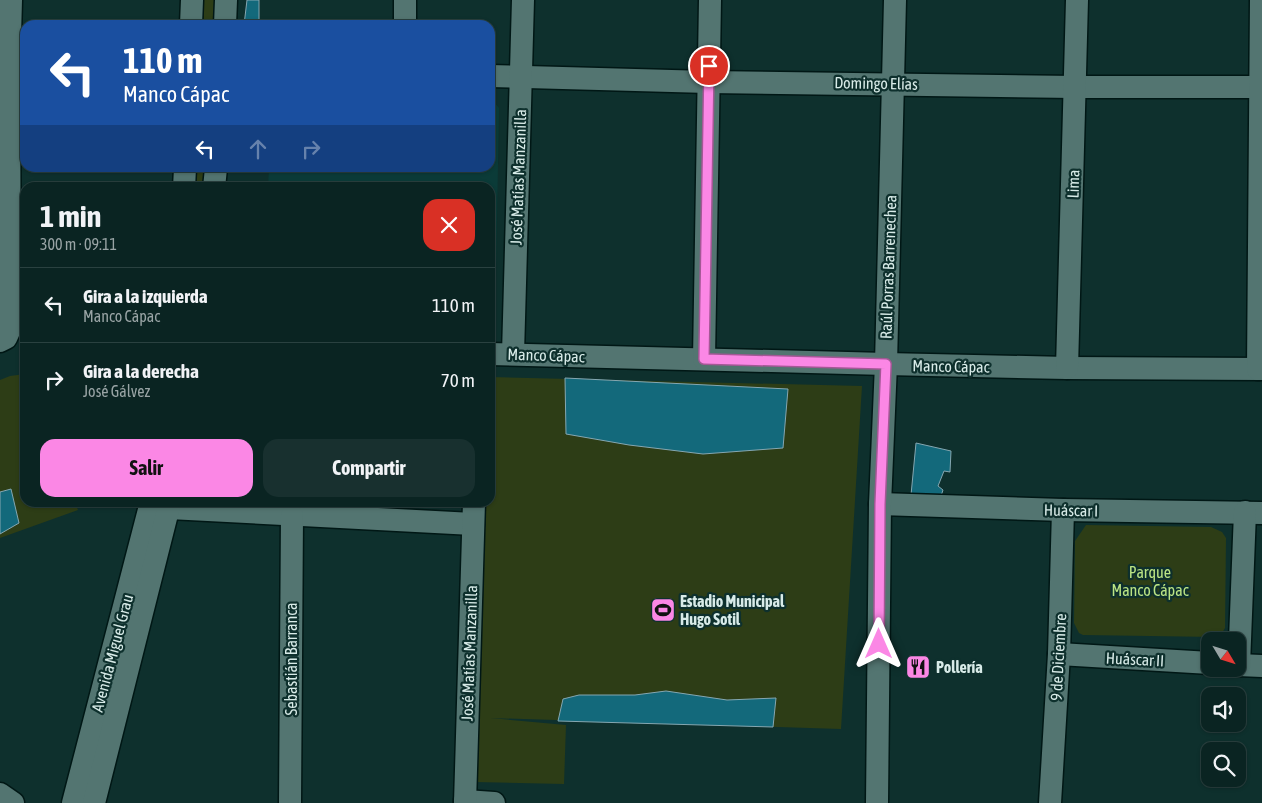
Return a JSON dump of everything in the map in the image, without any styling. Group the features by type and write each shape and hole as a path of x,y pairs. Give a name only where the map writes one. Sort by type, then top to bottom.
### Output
{"street":[{"path":"3,339 10,329 11,0"},
{"path":"191,20 192,0"},
{"path":"226,0 226,20"},
{"path":"405,0 405,20"},
{"name":"José Matías Manzanilla","path":"513,354 523,0"},
{"path":"704,359 710,0"},
{"name":"Raúl Porras Barrenechea","path":"877,803 880,504 886,364 895,0"},
{"name":"Lima","path":"1067,368 1078,0"},
{"path":"1260,369 1261,0"},
{"name":"Domingo Elías","path":"495,76 708,82 1075,87 1260,87"},
{"name":"Manco Cápac","path":"495,354 1067,368 1260,369"},
{"name":"Huáscar I","path":"880,504 1063,510 1254,513"},
{"name":"Avenida Miguel Grau","path":"73,803 159,507"},
{"name":"Avenida Miguel Grau","path":"94,803 160,507"},
{"path":"184,507 292,516 473,513"},
{"name":"9 de Diciembre","path":"1050,803 1059,654 1063,510"},
{"name":"José Matías Manzanilla","path":"465,802 473,513"},
{"path":"1241,632 1254,513"},
{"name":"Sebastián Barranca","path":"290,803 292,516"},
{"name":"Huáscar II","path":"1059,654 1201,662"},
{"path":"1246,665 1262,666"},
{"path":"0,794 12,803"},
{"path":"465,802 494,803"}],"shaded area":[{"path":"495,103 499,108 495,333 495,182 268,182 269,172 495,172"}],"green space":[{"path":"198,0 221,0 220,20 197,20"},
{"path":"192,172 209,172 208,182 192,182"},
{"path":"20,375 20,507 77,507 78,510 0,538 0,380"},
{"name":"Estadio Municipal Hugo Sotil","path":"495,377 862,386 841,729 490,718 566,725 564,784 475,782 482,507 495,507"},
{"name":"Parque Manco Cápac","path":"1086,525 1211,527 1222,532 1226,538 1225,628 1223,632 1201,632 1201,637 1083,635 1079,633 1074,623 1075,541"}],"building":[{"path":"247,0 259,0 259,20 245,20"},
{"path":"565,378 788,389 783,448 703,454 629,445 566,434"},
{"path":"916,443 951,451 950,472 944,471 938,486 943,490 940,499 911,495"},
{"path":"11,489 19,523 0,534 0,492"},
{"path":"666,691 727,700 776,698 773,727 558,721 563,699 579,695 635,695"}],"place":[{"name":"Estadio Municipal Hugo Sotil","path":"663,610"},
{"name":"Pollería","path":"918,667"}],"route":[{"path":"709,66 704,359 886,364 880,504 879,644"}]}
